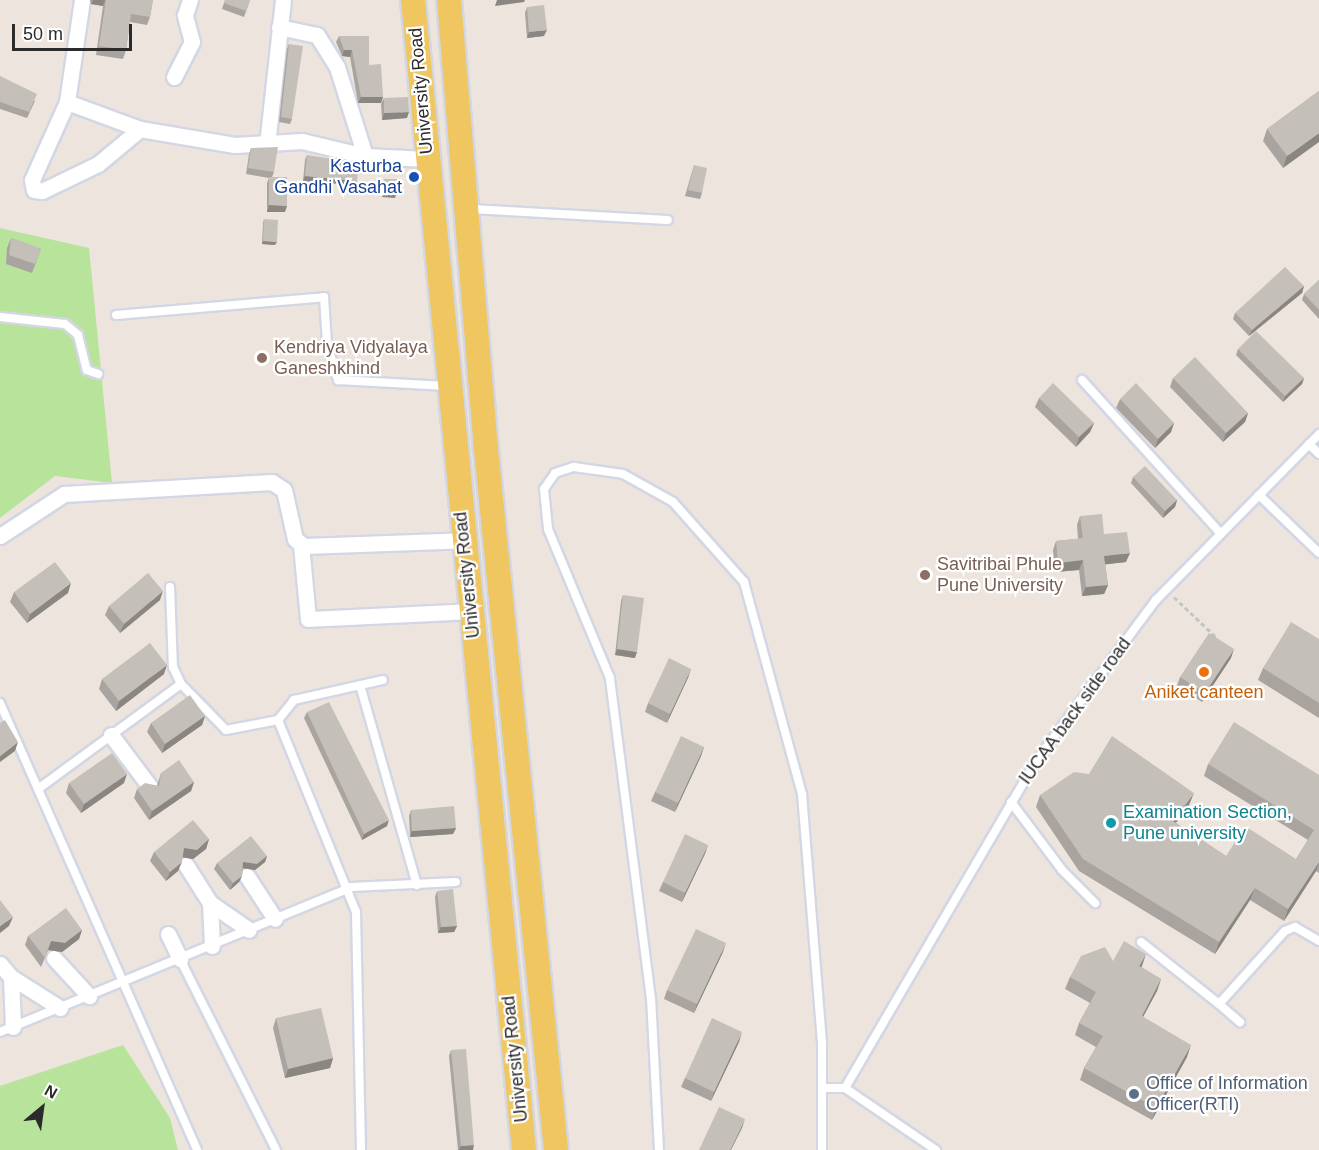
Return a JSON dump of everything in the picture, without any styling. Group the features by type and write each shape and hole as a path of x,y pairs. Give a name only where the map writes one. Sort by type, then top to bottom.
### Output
{"main road":[{"name":"University Road","path":"413,0 448,386 524,1150"},
{"name":"University Road","path":"449,0 466,209 556,1150"}],"street":[{"path":"82,0 67,102 32,180 34,190 42,191 98,164 140,129"},
{"path":"174,77 192,42 185,15 190,0"},
{"path":"267,145 283,0"},
{"path":"279,27 317,35 337,67 365,156"},
{"path":"67,102 140,129 235,145 267,145 303,141 365,156 427,159"},
{"path":"0,536 64,494 272,482 284,490 295,539 301,545 308,618 471,611"},
{"path":"301,545 464,540"},
{"path":"111,735 150,787"},
{"path":"186,865 210,903 249,930"},
{"path":"247,876 275,919"},
{"path":"210,903 212,946"},
{"path":"168,934 180,959"},
{"path":"54,958 89,996"},
{"path":"0,964 11,977 60,1008"},
{"path":"6,1029 11,977"}],"lane":[{"path":"466,209 668,220"},
{"path":"116,315 324,297 328,353 338,380 448,386"},
{"path":"0,318 65,324 78,335 87,370 98,374"},
{"path":"1082,380 1221,534"},
{"name":"IUCAA back side road","path":"845,1088 1034,764 1166,590 1319,434"},
{"path":"1309,444 1319,454"},
{"path":"659,1150 651,999 610,678 548,529 544,489 555,473 574,467 623,474 673,502 744,582 802,794 824,1088 822,1150"},
{"path":"1260,495 1319,553"},
{"path":"170,587 173,667 181,684 226,730 278,720 294,700 383,680"},
{"path":"38,789 181,684"},
{"path":"360,685 417,885"},
{"path":"0,703 197,1150"},
{"path":"278,720 351,887 356,912 361,1150"},
{"path":"1011,802 1062,870 1095,903"},
{"path":"6,1029 351,887 456,882"},
{"path":"1219,1004 1285,931 1295,927 1319,941"},
{"path":"1141,942 1240,1022"},
{"path":"180,959 276,1150"},
{"path":"824,1088 845,1088 936,1150"}],"path":[{"path":"1166,590 1226,645"}],"green space":[{"path":"0,228 89,248 112,483 55,476 0,518"},
{"path":"123,1045 170,1118 178,1150 0,1150 0,1086"}],"building":[{"path":"106,0 153,0 150,17 131,14 126,50 99,46"},
{"path":"225,0 250,0 246,11 224,3"},
{"path":"544,5 547,30 529,32 527,7"},
{"path":"339,36 369,36 369,65 381,64 383,97 361,97 352,50 344,50"},
{"path":"289,44 303,46 292,119 281,117"},
{"path":"0,76 37,94 29,112 0,102"},
{"path":"1319,91 1319,133 1287,156 1267,129"},
{"path":"408,97 409,112 384,113 384,98"},
{"path":"278,147 274,172 248,168 251,148"},
{"path":"307,155 359,163 357,181 305,176"},
{"path":"694,165 707,168 702,193 688,190"},
{"path":"269,177 287,177 287,206 269,205"},
{"path":"384,179 397,179 396,195 383,194"},
{"path":"264,219 278,220 277,242 263,241"},
{"path":"11,238 41,249 35,264 9,255"},
{"path":"1285,267 1304,286 1252,330 1235,313"},
{"path":"1319,280 1319,310 1304,294"},
{"path":"1256,331 1304,378 1285,396 1238,349"},
{"path":"1195,357 1248,413 1226,433 1173,378"},
{"path":"1053,383 1094,423 1079,437 1039,398"},
{"path":"1136,383 1174,423 1158,439 1120,399"},
{"path":"1145,466 1177,500 1165,511 1133,477"},
{"path":"1102,514 1104,534 1127,532 1130,553 1104,556 1108,585 1086,587 1083,560 1058,563 1056,541 1083,538 1080,516"},
{"path":"55,562 71,583 30,614 14,592"},
{"path":"148,573 163,591 124,624 109,606"},
{"path":"623,595 644,598 637,652 617,649"},
{"path":"1291,622 1319,639 1319,703 1263,668"},
{"name":"Aniket canteen","path":"1209,633 1234,649 1205,693 1180,677"},
{"path":"150,643 167,665 119,701 102,679"},
{"path":"669,658 691,669 670,714 648,703"},
{"path":"190,695 205,716 165,744 151,723"},
{"path":"329,702 389,820 364,834 307,712"},
{"path":"5,720 18,742 0,756 0,723"},
{"path":"1234,722 1319,775 1319,862 1288,909 1255,888 1219,942 1083,859 1040,795 1074,772 1089,774 1112,736 1194,793 1173,821 1226,856 1245,826 1296,859 1314,830 1208,764"},
{"path":"681,736 704,747 678,803 655,792"},
{"path":"112,753 127,774 84,804 69,783"},
{"path":"179,760 194,782 152,811 137,789 145,783 159,786 161,773"},
{"path":"454,806 456,828 412,831 411,810"},
{"path":"193,820 209,839 197,850 184,848 182,862 170,872 154,852"},
{"path":"685,834 708,845 685,893 663,882"},
{"path":"251,836 267,856 257,864 243,862 242,876 233,883 217,863"},
{"path":"453,889 457,926 441,927 437,891"},
{"path":"0,900 13,917 0,926"},
{"path":"66,908 82,930 65,943 51,941 45,958 28,936"},
{"path":"696,929 726,943 697,1004 667,990"},
{"path":"1124,941 1146,954 1139,966 1161,979 1142,1016 1191,1045 1156,1108 1084,1068 1103,1036 1079,1023 1096,992 1070,977 1081,956 1105,947 1113,961"},
{"path":"321,1008 333,1058 288,1069 276,1018"},
{"path":"712,1018 742,1032 714,1092 685,1078"},
{"path":"466,1049 474,1145 461,1146 451,1050"},
{"path":"719,1107 745,1119 730,1150 699,1150"}],"place":[{"name":"Kasturba Gandhi Vasahat","path":"414,177"},
{"name":"Kendriya Vidyalaya Ganeshkhind","path":"262,358"},
{"name":"Savitribai Phule Pune University","path":"925,575"},
{"name":"Aniket canteen","path":"1204,672"},
{"name":"Examination Section, Pune university","path":"1111,823"},
{"name":"Office of Information Officer(RTI)","path":"1134,1094"}]}
